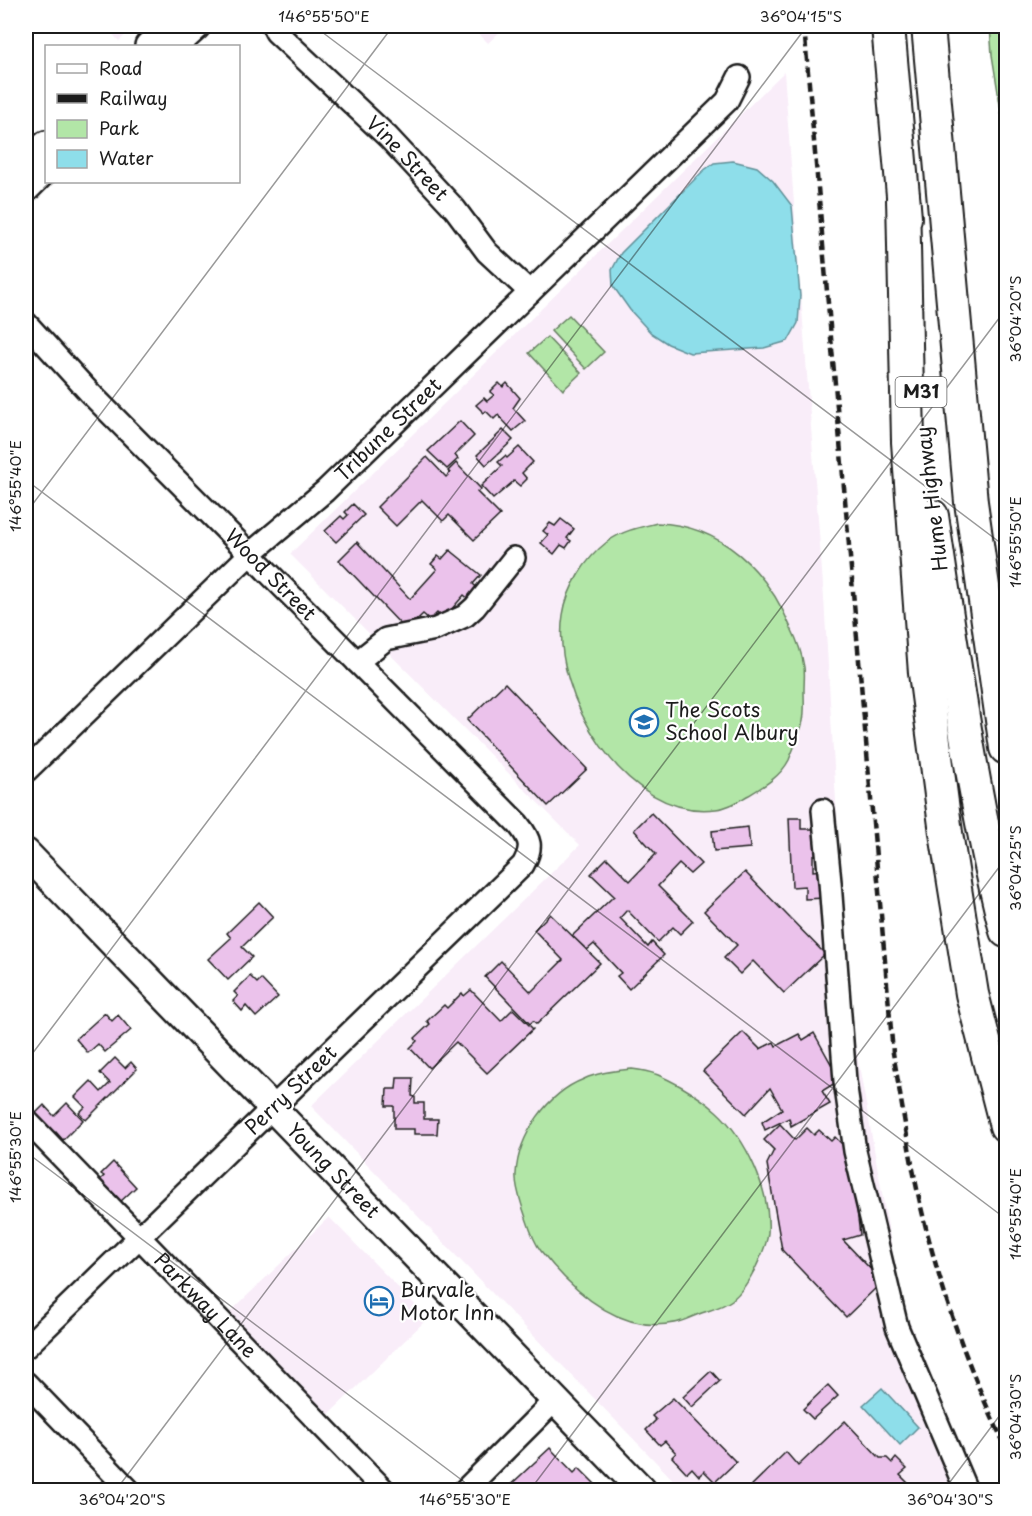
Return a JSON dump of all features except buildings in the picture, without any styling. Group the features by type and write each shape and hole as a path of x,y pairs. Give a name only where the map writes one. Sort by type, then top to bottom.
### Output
{"highway":[{"name":"Hume Highway","path":"888,26 930,504 968,757 1006,931"},
{"name":"Hume Highway","path":"928,26 971,502 1006,748"},
{"path":"903,196 908,442 925,673 946,833 972,994 1006,1126"},
{"path":"988,617 1006,689"}],"main road":[{"path":"148,45 163,26"},
{"path":"148,45 172,26"},
{"path":"175,45 196,26"},
{"path":"26,165 45,146"},
{"path":"26,189 45,169"},
{"name":"Young Street","path":"26,853 642,1491"}],"street":[{"name":"Vine Street","path":"270,28 388,137 455,210 487,252 530,292"},
{"name":"Tribune Street","path":"26,771 250,554 325,491 727,101 739,77"},
{"name":"Wood Street","path":"26,323 89,392 518,824"},
{"path":"357,662 386,639 436,629 465,616 475,607 514,558"},
{"path":"823,810 844,1081 855,1151 897,1327 966,1491"},
{"name":"Perry Street","path":"26,1347 523,865 528,855 528,836 518,824"},
{"name":"Parkway Lane","path":"26,1120 384,1491"},
{"path":"26,1383 129,1491"},
{"path":"465,1491 554,1401"}],"shaded area":[{"path":"105,26 135,26 119,41"},
{"path":"471,26 506,26 488,43"},
{"name":"The Scots School Albury","path":"784,72 824,598 848,1004 902,1304 978,1490 683,1490 311,1106 580,845 290,554"},
{"path":"329,1217 428,1318 324,1419 226,1316"}],"green space":[{"path":"990,26 1006,26 1006,142 992,55"},
{"path":"569,315 604,352 586,369 551,331"},
{"path":"547,337 581,373 563,390 529,353"},
{"path":"657,523 702,532 722,542 739,555 769,588 781,607 801,652 804,672 804,717 789,760 777,776 766,784 729,806 716,809 683,807 652,795 625,774 601,746 582,714 569,680 562,647 565,605 584,565 612,538"},
{"path":"632,1069 670,1080 708,1104 727,1122 754,1166 761,1183 768,1217 768,1233 764,1250 743,1289 725,1305 674,1323 654,1325 634,1322 598,1306 582,1294 553,1266 538,1247 517,1187 516,1174 522,1145 537,1117 547,1105 558,1094 584,1079 602,1073"}],"water":[{"path":"733,161 757,167 773,181 792,206 800,296 798,323 788,341 764,348 690,353 668,344 651,333 630,310 613,286 612,270 621,253 703,171 714,163"},
{"path":"882,1388 918,1427 900,1445 863,1405"}],"railway":[{"path":"804,26 893,1053 913,1168 932,1251 965,1352 1006,1447"}],"place":[{"name":"The Scots School Albury","path":"644,722"},
{"name":"Burvale Motor Inn","path":"379,1301"}]}
